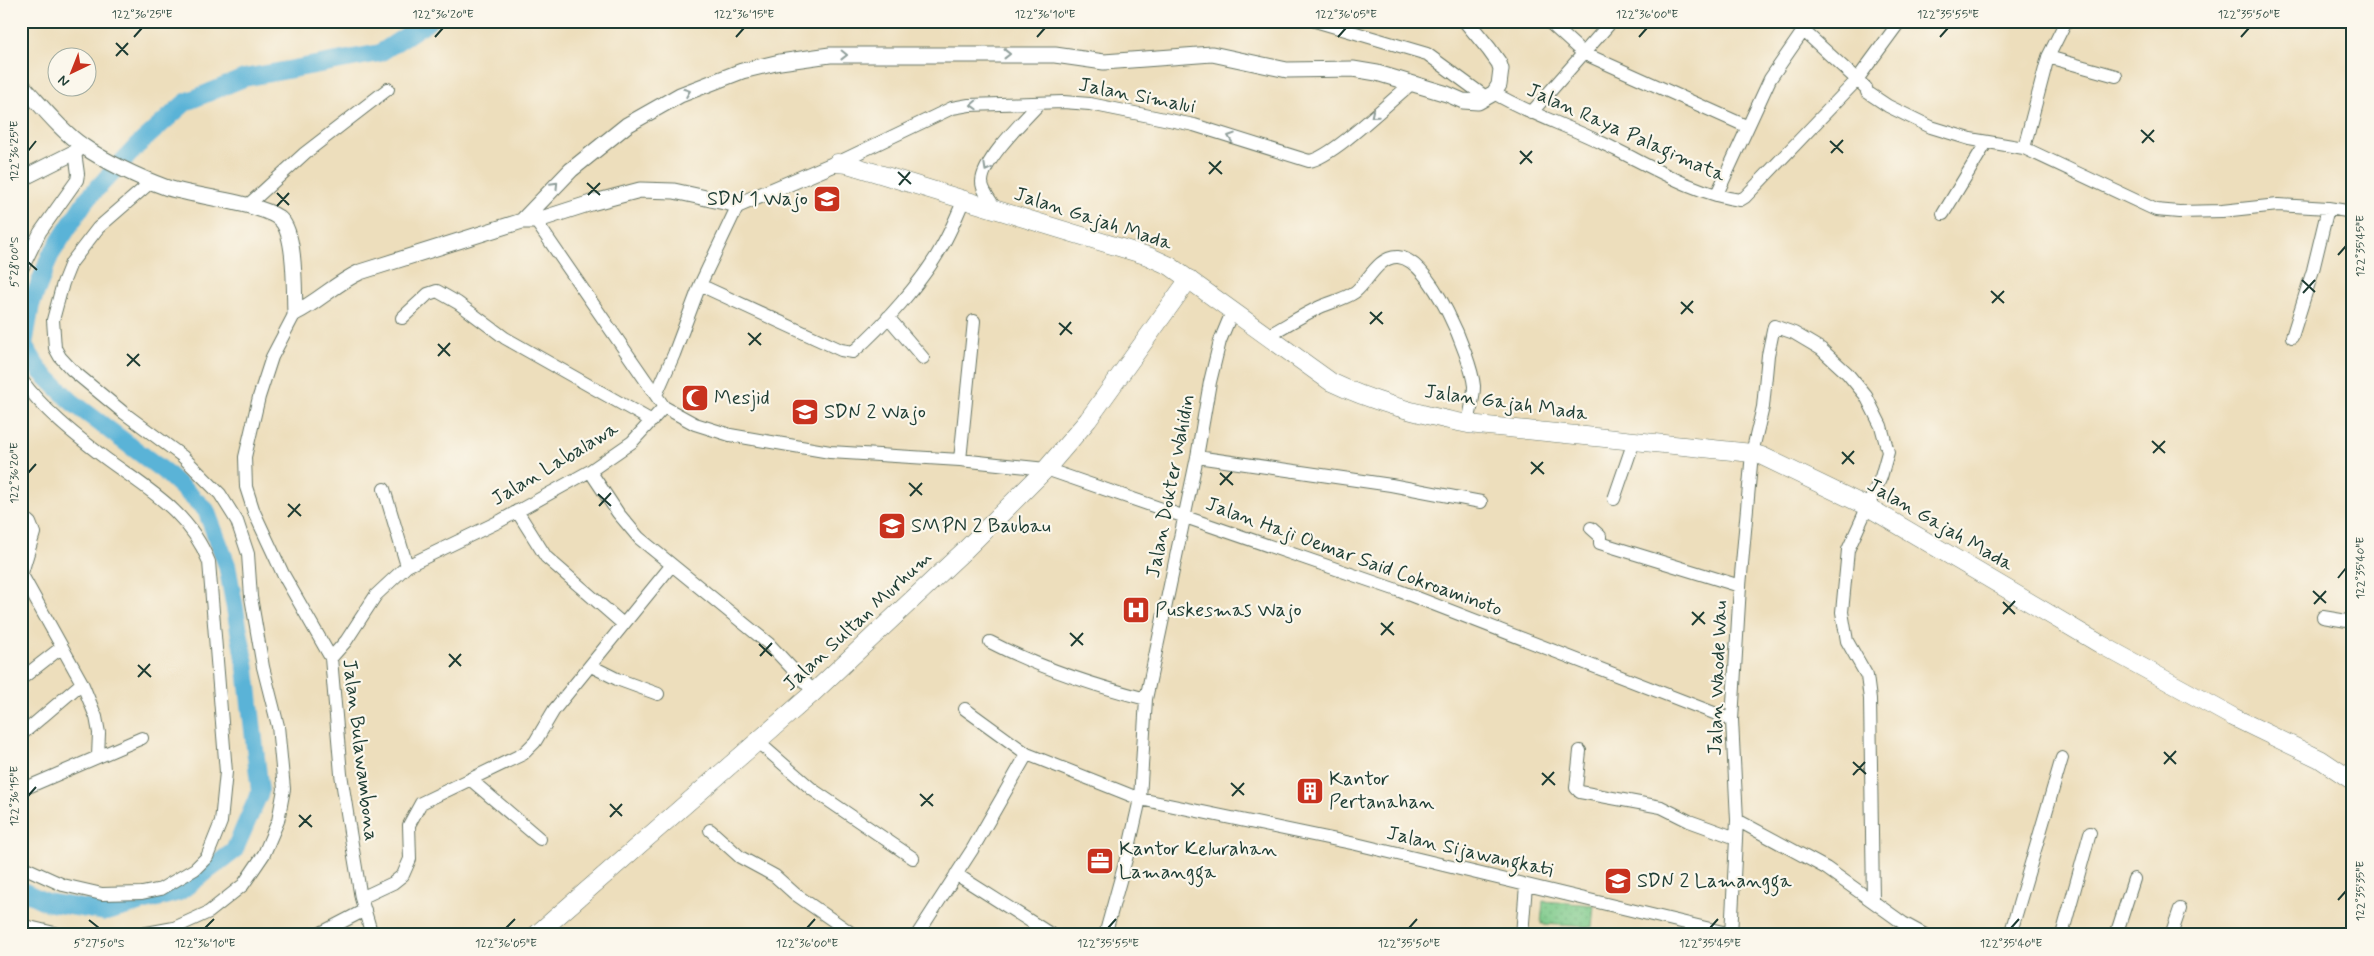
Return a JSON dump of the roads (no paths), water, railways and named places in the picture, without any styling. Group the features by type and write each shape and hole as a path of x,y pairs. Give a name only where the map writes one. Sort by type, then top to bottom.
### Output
{"highway":[{"name":"Jalan Gajah Mada","path":"837,164 847,164 1148,256 1170,266 1189,278 1232,312 1331,382 1354,393 1431,417 1468,424 1752,453 1868,507 2100,644 2233,717 2320,758 2353,781"},
{"name":"Jalan Sultan Murhum","path":"541,933 814,692 965,550 1046,468 1088,420 1189,278"}],"main road":[{"path":"529,218 558,182 627,125 680,95 742,71 814,56 1056,55 1104,62 1212,54 1287,70 1353,69 1377,73 1469,103 1478,102 1491,95 1500,77 1499,63 1466,21"},
{"path":"21,84 79,149 102,157 151,182 178,191 247,206 271,213 281,219 290,242 295,313 315,303 339,283 360,272 529,218 640,190 674,191 738,206 837,164"},
{"path":"21,179 79,149"}],"street":[{"name":"Jalan Raya Palagimata","path":"1315,21 1427,54 1491,95 1600,142 1686,183 1736,200 1745,198 1760,179 1856,81"},
{"path":"1548,21 1583,53 1746,126"},
{"path":"1531,113 1612,21"},
{"path":"1793,21 1806,26 1856,81 1866,88 1867,92 1912,119 1931,127 1986,143 2024,148 2156,210 2179,212 2222,211 2278,205 2328,208 2353,212"},
{"path":"1856,81 1900,21"},
{"path":"2024,148 2048,57 2066,21"},
{"path":"1716,194 1746,126 1778,65 1806,26"},
{"path":"2048,57 2116,76"},
{"name":"Jalan Simalui","path":"837,164 952,108 968,104 1063,102 1090,104 1194,125 1309,162 1332,151 1411,84"},
{"path":"247,206 305,153 388,89"},
{"path":"996,210 982,185 984,173 1009,136 1040,103"},
{"path":"1943,214 1986,143"},
{"path":"21,270 40,232 78,177 79,149"},
{"path":"136,935 174,928 209,912 243,884 264,854 274,829 284,789 278,726 263,667 251,597 248,554 237,522 220,494 182,456 124,413 72,370 60,357 55,348 53,320 63,283 72,263 98,228 151,182"},
{"path":"700,285 848,353 853,352 888,317 932,262 942,248 964,199"},
{"path":"656,395 700,285 738,206"},
{"path":"2292,337 2313,270 2328,208"},
{"path":"529,218 664,408"},
{"path":"1267,336 1318,308 1354,292 1380,264 1390,258 1398,257 1407,260 1432,283 1457,329 1474,386 1468,424"},
{"path":"402,318 428,294 437,291 458,303 505,338 652,421"},
{"name":"Jalan Dokter Wahidin","path":"1105,935 1128,852 1140,799 1146,699 1197,458 1210,382 1220,341 1232,312"},
{"name":"Jalan Bulawambona","path":"295,313 272,356 259,397 245,457 246,487 254,512 283,574 330,658 341,774 363,904 372,935"},
{"path":"888,317 923,358"},
{"path":"960,460 974,321"},
{"name":"Jalan Waode Wau","path":"1731,934 1737,820 1732,720 1740,586 1752,453 1763,407 1768,355 1774,326 1794,333 1821,349 1847,373 1866,396 1881,426 1888,452 1881,477 1868,507"},
{"path":"21,378 49,410 70,430 169,506 192,527 204,548 209,562 226,772 221,822 207,857 195,869 161,889 142,893 102,894 63,885 21,866"},
{"name":"Jalan Haji Oemar Said Cokroaminoto","path":"664,408 695,424 740,437 830,452 960,460 1046,468 1397,590 1732,720"},
{"name":"Jalan Labalawa","path":"330,658 346,641 376,595 407,566 517,511 590,471 632,442 664,408"},
{"path":"1614,499 1634,441"},
{"path":"1197,458 1391,485 1481,502"},
{"path":"590,471 638,538 769,644 814,692"},
{"path":"384,489 407,566"},
{"path":"1868,507 1852,539 1846,567 1842,624 1847,642 1867,676 1870,692 1873,900"},
{"path":"517,511 546,557 623,624"},
{"path":"21,515 30,522 34,533 22,575 82,683 96,717 99,733 98,756"},
{"path":"1591,528 1600,536 1600,543 1740,586"},
{"path":"317,935 394,884 403,875 410,860 410,825 421,803 523,754 535,742 554,710 671,566"},
{"path":"2323,617 2353,622"},
{"path":"990,642 1024,660 1097,686 1146,699"},
{"path":"21,679 62,647"},
{"path":"591,666 617,679 658,694"},
{"path":"21,735 82,683"},
{"name":"Jalan Sijawangkati","path":"965,709 1027,754 1140,799 1356,844 1731,934"},
{"path":"21,790 142,738"},
{"path":"758,742 813,790 912,858"},
{"path":"1580,751 1576,788 1580,792 1661,807 1689,821 1736,838"},
{"path":"917,935 956,874 1027,754"},
{"path":"2010,935 2062,758"},
{"path":"471,780 540,839"},
{"path":"1737,820 1826,868 1873,900 1904,929 1925,935"},
{"path":"710,830 740,857 775,876 795,894 854,935"},
{"path":"2062,935 2090,833"},
{"path":"956,874 1052,935"},
{"path":"2116,935 2134,879"},
{"path":"1522,935 1526,885"},
{"path":"2171,935 2180,909"},
{"path":"21,925 64,935"}],"waterway":[{"path":"21,890 46,902 106,912 179,892 234,851 260,792 246,669 227,565 206,510 165,472 72,402 40,371 24,345 31,305 50,256 86,200 138,145 186,102 244,78 380,53 429,21"}],"place":[{"name":"SDN 1 Wajo","path":"827,199"},
{"name":"Mesjid","path":"695,398"},
{"name":"SDN 2 Wajo","path":"805,412"},
{"name":"SMPN 2 Baubau","path":"892,526"},
{"name":"Puskesmas Wajo","path":"1136,610"},
{"name":"Kantor Pertanahan","path":"1310,791"},
{"name":"Kantor Kelurahan Lamangga","path":"1100,861"},
{"name":"SDN 2 Lamangga","path":"1618,881"}]}
